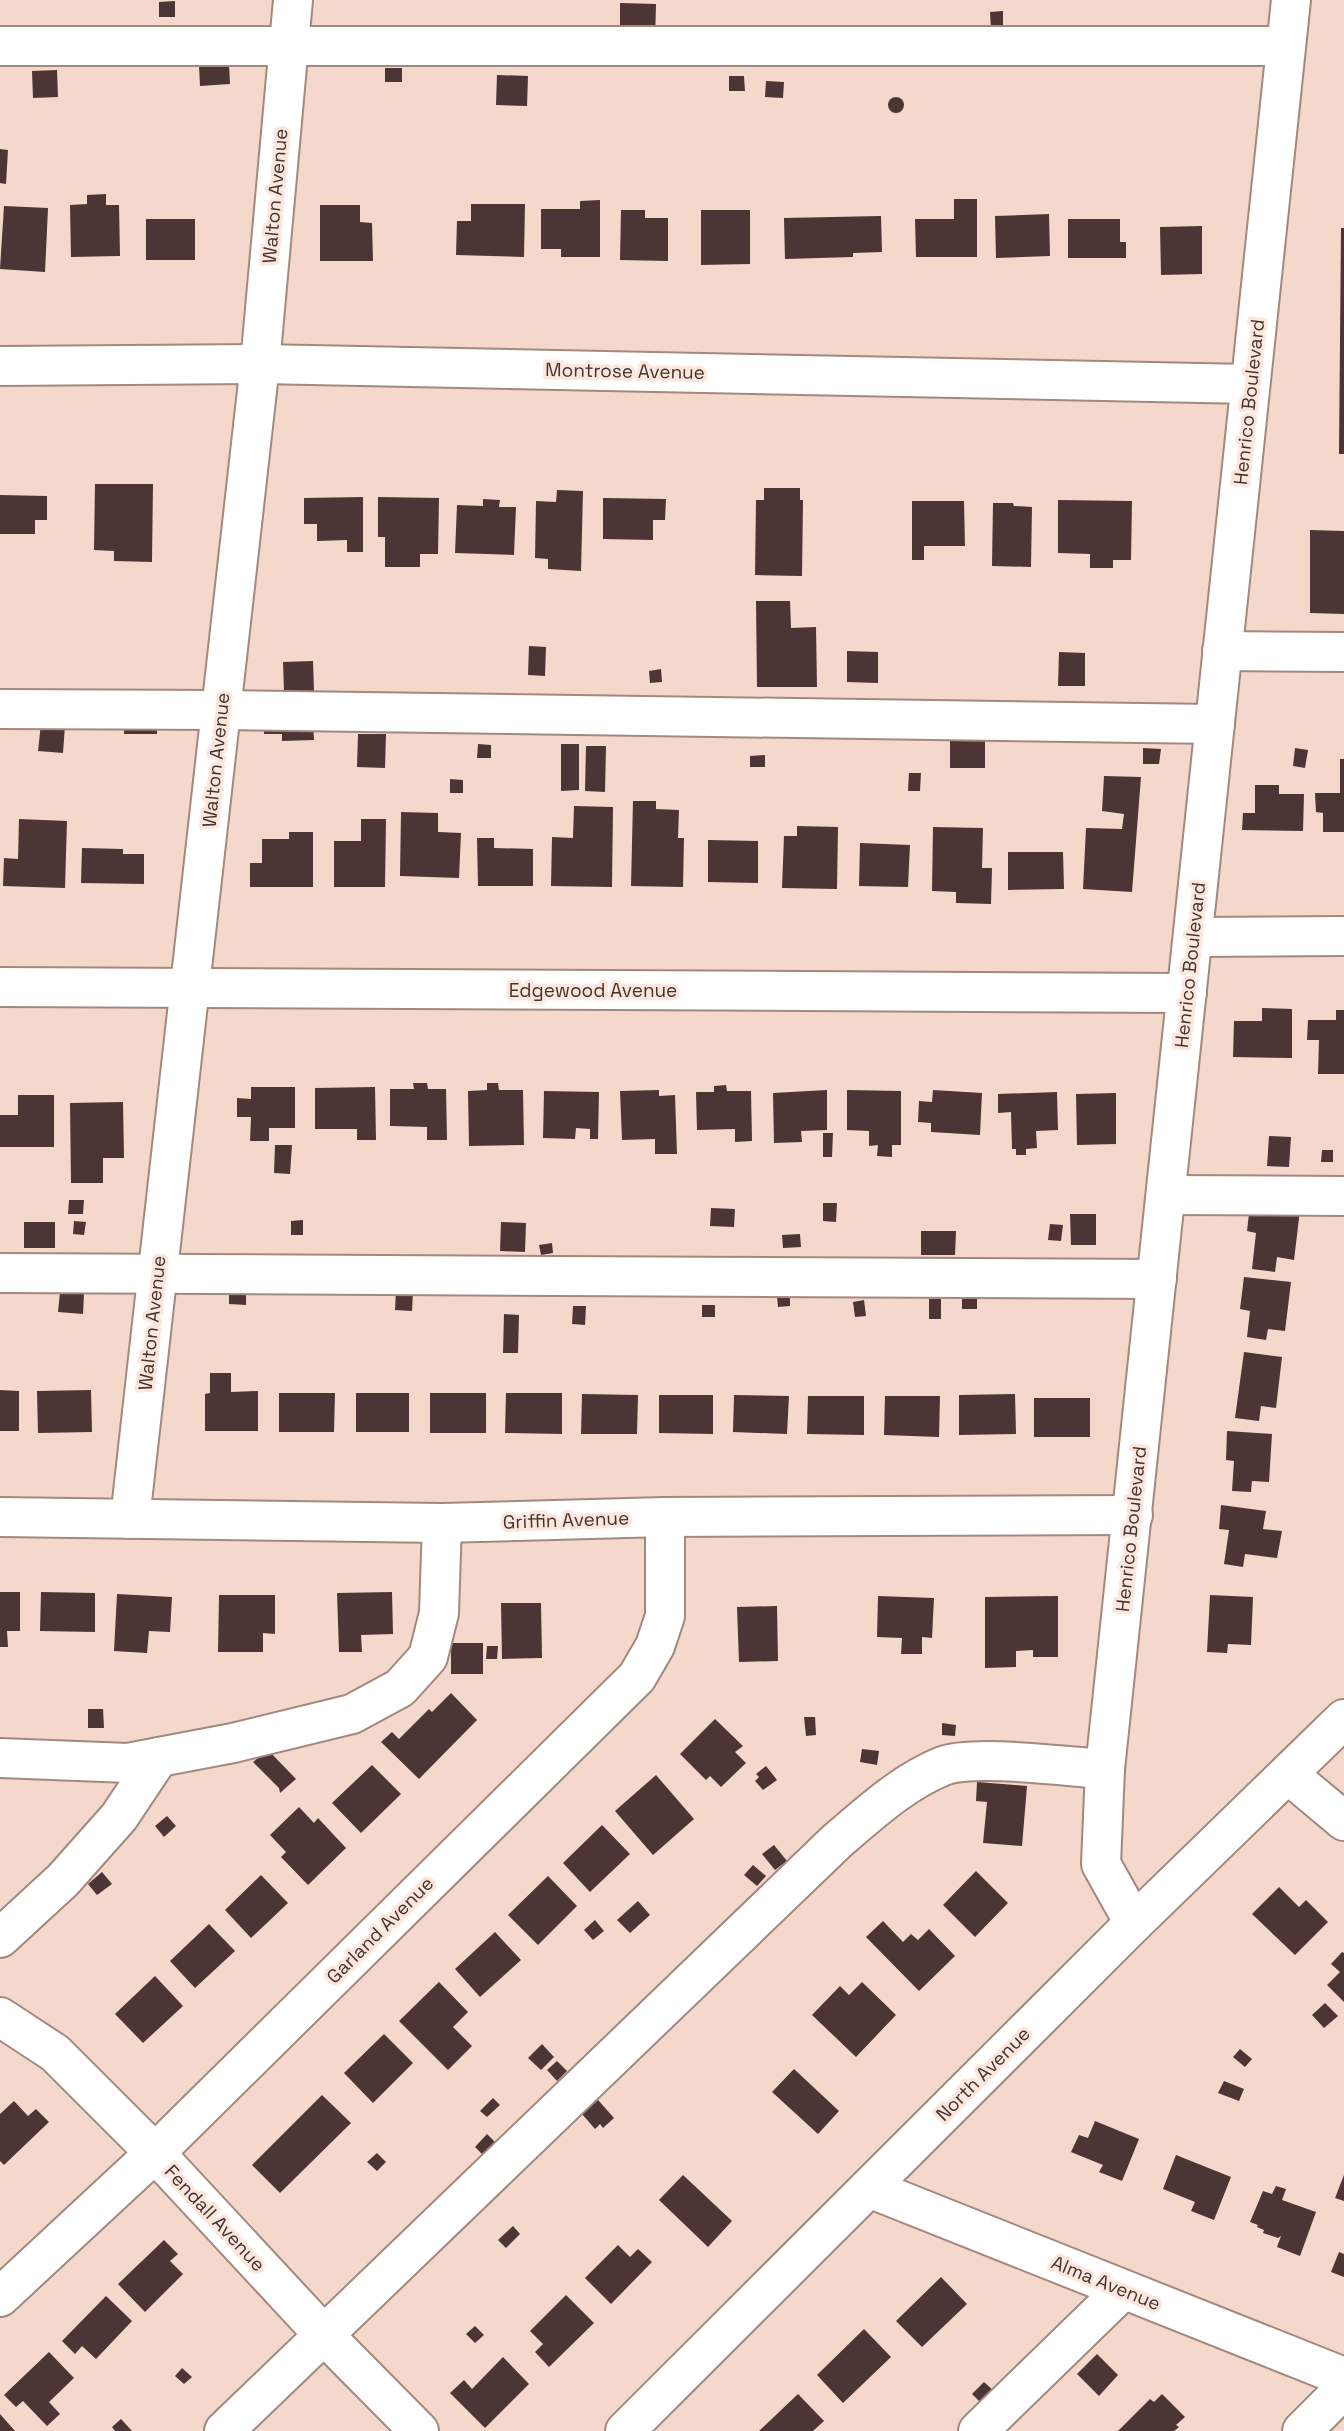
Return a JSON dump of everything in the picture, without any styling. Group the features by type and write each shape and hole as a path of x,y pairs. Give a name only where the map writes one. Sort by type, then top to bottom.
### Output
{"street":[{"name":"Walton Avenue","path":"130,1519 260,364 293,0"},
{"name":"Henrico Boulevard","path":"1134,1923 1101,1864 1105,1769 1291,0"},
{"path":"0,46 1286,46"},
{"name":"Montrose Avenue","path":"0,366 260,364 1251,384"},
{"path":"1223,651 1344,652"},
{"path":"0,709 1215,724"},
{"path":"1193,937 1344,936"},
{"name":"Edgewood Avenue","path":"0,987 1187,993"},
{"path":"1166,1195 1344,1196"},
{"path":"0,1273 1157,1279"},
{"name":"Griffin Avenue","path":"0,1517 442,1524 665,1517 1133,1515"},
{"name":"Garland Avenue","path":"0,2297 155,2153 636,1676 655,1646 665,1616 665,1517"},
{"path":"0,1758 128,1763 233,1743 352,1714 400,1688 428,1657 439,1612 442,1524"},
{"name":"North Avenue","path":"625,2431 1134,1923 1344,1719"},
{"path":"0,1938 63,1880 119,1817 159,1757"},
{"path":"224,2431 837,1841 896,1792 945,1766 984,1762 1105,1769"},
{"path":"1289,1775 1344,1821"},
{"name":"Fendall Avenue","path":"0,2017 55,2053 155,2153 324,2335 419,2431"},
{"name":"Alma Avenue","path":"869,2188 1344,2377"},
{"path":"978,2431 1123,2290"},
{"path":"1302,2431 1344,2389"}],"building":[{"path":"175,1 175,17 159,17 159,2"},
{"path":"620,3 656,4 655,40 620,39"},
{"path":"1003,11 1003,29 991,30 990,12"},
{"path":"229,64 230,84 200,86 199,66"},
{"path":"385,68 402,68 402,82 385,82"},
{"path":"57,70 58,97 33,98 32,71"},
{"path":"497,75 528,76 527,106 496,105"},
{"path":"729,76 744,76 745,91 729,91"},
{"path":"766,81 784,82 783,98 765,97"},
{"path":"893,97 899,97 904,105 902,111 893,113 888,108 888,102"},
{"path":"0,149 8,150 6,184 0,183"},
{"path":"106,194 106,205 119,205 120,256 71,257 70,205 87,204 87,195"},
{"path":"954,199 977,199 977,257 916,257 915,219 954,219"},
{"path":"600,200 600,257 561,257 561,249 541,249 541,209 580,209 580,201"},
{"path":"471,204 525,204 524,257 456,255 457,221 471,221"},
{"path":"320,205 360,205 360,222 372,223 373,261 320,261"},
{"path":"4,206 48,208 45,272 0,269"},
{"path":"621,210 645,210 645,218 668,218 668,261 620,260"},
{"path":"701,210 750,210 750,264 701,265"},
{"path":"1049,214 1050,256 996,258 995,216"},
{"path":"881,216 882,252 853,253 853,257 785,259 784,218"},
{"path":"146,219 195,219 195,260 146,260"},
{"path":"1068,219 1120,219 1120,242 1126,242 1126,258 1068,258"},
{"path":"1202,226 1202,274 1161,275 1160,227"},
{"path":"1341,228 1344,228 1344,454 1339,454"},
{"path":"95,484 153,484 152,562 114,561 114,551 94,550"},
{"path":"764,488 800,488 800,500 803,500 802,576 755,575 756,500 764,500"},
{"path":"557,490 583,491 581,571 548,569 548,559 535,558 536,501 556,502"},
{"path":"0,495 47,496 47,520 35,520 35,534 0,534"},
{"path":"363,497 363,552 347,552 347,540 317,541 317,524 304,524 304,498"},
{"path":"378,497 439,498 438,554 420,554 420,567 385,567 385,537 378,537"},
{"path":"603,498 666,499 665,520 653,520 653,540 603,539"},
{"path":"483,499 500,500 499,507 516,507 514,555 455,553 457,505 483,506"},
{"path":"1058,500 1132,501 1131,560 1113,560 1113,568 1090,568 1090,554 1058,553"},
{"path":"912,501 964,501 965,546 924,546 924,560 912,560"},
{"path":"993,503 1032,507 1031,567 992,566"},
{"path":"1310,530 1344,531 1344,614 1310,613"},
{"path":"756,601 790,601 791,628 816,627 817,687 757,687"},
{"path":"529,646 546,647 545,676 528,675"},
{"path":"847,651 878,652 878,683 847,682"},
{"path":"1059,652 1085,653 1085,686 1058,686"},
{"path":"313,661 314,691 284,692 283,662"},
{"path":"661,669 662,682 650,683 649,671"},
{"path":"124,719 157,720 157,734 124,734"},
{"path":"313,721 314,740 282,741 282,734 264,734 264,722"},
{"path":"41,723 65,725 63,753 38,751"},
{"path":"950,732 985,732 985,768 950,768"},
{"path":"358,734 386,734 385,768 357,767"},
{"path":"478,744 491,745 491,758 477,758"},
{"path":"561,744 579,744 579,790 561,791"},
{"path":"586,746 606,746 605,792 585,791"},
{"path":"1143,748 1161,749 1159,764 1143,764"},
{"path":"1295,748 1308,750 1305,768 1293,766"},
{"path":"765,755 765,767 750,767 750,756"},
{"path":"1340,759 1344,759 1344,832 1323,832 1323,813 1316,812 1315,793 1340,793"},
{"path":"909,773 921,773 920,791 908,791"},
{"path":"1104,776 1141,777 1132,892 1083,889 1086,828 1122,829 1124,814 1102,811"},
{"path":"450,779 463,780 463,793 450,793"},
{"path":"1255,785 1279,785 1279,794 1304,794 1303,831 1242,830 1243,813 1255,813"},
{"path":"633,801 656,801 656,809 679,810 678,838 684,838 683,887 631,886"},
{"path":"574,806 613,807 612,887 551,886 552,837 573,838"},
{"path":"401,812 438,813 438,832 461,833 459,878 400,876"},
{"path":"19,819 67,821 65,888 3,886 4,858 18,859"},
{"path":"361,819 386,819 385,887 334,887 334,841 361,841"},
{"path":"797,826 838,827 837,889 782,888 784,836 797,836"},
{"path":"933,827 983,828 982,868 992,868 991,904 956,903 956,892 932,891"},
{"path":"289,832 313,832 313,887 250,887 250,863 262,863 262,839 289,839"},
{"path":"477,838 494,838 494,848 533,849 533,886 478,886"},
{"path":"708,840 758,841 758,883 708,882"},
{"path":"860,843 910,845 908,887 859,886"},
{"path":"82,848 123,849 123,854 144,854 144,884 81,883"},
{"path":"1008,852 1063,852 1064,889 1008,890"},
{"path":"1262,1008 1292,1009 1292,1058 1233,1057 1234,1021 1262,1021"},
{"path":"1336,1010 1344,1010 1344,1074 1318,1074 1319,1040 1307,1040 1308,1020 1336,1020"},
{"path":"413,1083 427,1083 428,1089 446,1089 447,1140 427,1140 427,1127 390,1126 390,1089 414,1089"},
{"path":"487,1083 498,1083 499,1090 523,1090 524,1145 469,1146 468,1091 487,1090"},
{"path":"726,1085 727,1091 751,1091 752,1141 735,1142 735,1129 697,1130 696,1092 714,1092 714,1086"},
{"path":"251,1087 295,1087 295,1128 269,1128 269,1141 250,1141 251,1117 237,1117 237,1098 251,1099"},
{"path":"375,1087 376,1140 357,1140 357,1129 315,1129 315,1088"},
{"path":"659,1090 659,1096 675,1095 677,1154 655,1154 655,1139 622,1140 620,1091"},
{"path":"827,1090 827,1130 801,1131 802,1142 774,1143 773,1093"},
{"path":"847,1090 901,1091 901,1145 892,1145 892,1157 877,1156 878,1145 869,1146 869,1131 847,1130"},
{"path":"933,1090 982,1093 980,1135 931,1132 931,1123 918,1122 919,1101 932,1102"},
{"path":"544,1091 599,1092 598,1139 590,1139 590,1129 576,1128 575,1139 543,1138"},
{"path":"1057,1092 1058,1130 1036,1131 1037,1148 1026,1149 1026,1155 1016,1155 1016,1149 1012,1149 1011,1112 998,1113 998,1094"},
{"path":"1116,1093 1116,1144 1077,1145 1076,1094"},
{"path":"18,1095 54,1095 54,1147 0,1147 0,1115 18,1115"},
{"path":"123,1102 124,1158 103,1158 103,1183 71,1183 70,1103"},
{"path":"823,1133 833,1133 832,1157 823,1157"},
{"path":"1269,1136 1291,1137 1289,1167 1267,1166"},
{"path":"275,1145 292,1145 290,1174 274,1173"},
{"path":"1322,1150 1333,1150 1333,1162 1321,1162"},
{"path":"69,1200 84,1200 83,1214 68,1214"},
{"path":"823,1203 837,1203 836,1222 823,1221"},
{"path":"1250,1205 1300,1210 1294,1260 1277,1257 1275,1272 1252,1269 1256,1233 1247,1231"},
{"path":"711,1208 735,1209 734,1227 710,1226"},
{"path":"1070,1214 1096,1214 1096,1245 1071,1245"},
{"path":"303,1220 303,1235 291,1235 291,1221"},
{"path":"74,1221 86,1222 84,1235 73,1234"},
{"path":"24,1222 55,1222 55,1248 24,1248"},
{"path":"501,1222 526,1223 525,1252 500,1251"},
{"path":"1050,1224 1063,1225 1061,1241 1048,1240"},
{"path":"921,1231 956,1231 955,1255 921,1255"},
{"path":"800,1234 801,1247 783,1248 782,1235"},
{"path":"552,1243 553,1253 541,1255 539,1245"},
{"path":"1244,1277 1291,1282 1285,1331 1268,1329 1266,1340 1247,1337 1250,1311 1240,1309"},
{"path":"396,1291 413,1292 412,1311 395,1310"},
{"path":"60,1292 84,1293 83,1314 58,1312"},
{"path":"229,1293 246,1294 246,1305 229,1304"},
{"path":"962,1295 977,1295 977,1309 962,1309"},
{"path":"777,1296 790,1296 790,1306 778,1307"},
{"path":"929,1299 941,1299 941,1319 929,1319"},
{"path":"864,1300 866,1316 855,1317 853,1302"},
{"path":"702,1305 715,1305 715,1317 702,1317"},
{"path":"573,1306 586,1306 585,1325 572,1324"},
{"path":"504,1314 519,1315 518,1353 503,1353"},
{"path":"1244,1352 1282,1357 1276,1408 1261,1406 1259,1421 1235,1418"},
{"path":"210,1373 231,1373 231,1392 258,1391 258,1431 205,1431 205,1394 210,1393"},
{"path":"0,1390 19,1391 19,1431 0,1431"},
{"path":"91,1390 92,1432 38,1433 37,1391"},
{"path":"279,1393 335,1393 334,1432 279,1432"},
{"path":"356,1393 409,1393 409,1432 356,1432"},
{"path":"430,1393 486,1393 486,1433 430,1433"},
{"path":"506,1393 562,1393 562,1434 505,1433"},
{"path":"582,1394 638,1395 637,1434 581,1434"},
{"path":"1015,1394 1016,1434 959,1435 959,1395"},
{"path":"659,1395 713,1395 713,1434 659,1433"},
{"path":"734,1395 789,1396 787,1434 733,1432"},
{"path":"808,1396 864,1396 864,1435 807,1434"},
{"path":"885,1396 940,1396 939,1437 884,1435"},
{"path":"1034,1398 1090,1398 1090,1437 1034,1437"},
{"path":"1227,1431 1272,1434 1269,1482 1252,1481 1251,1492 1232,1491 1234,1461 1226,1460"},
{"path":"1221,1505 1266,1511 1263,1529 1282,1531 1277,1558 1245,1554 1243,1567 1224,1564 1229,1530 1219,1529"},
{"path":"0,1592 20,1592 20,1631 7,1631 8,1647 0,1647"},
{"path":"41,1592 95,1593 95,1632 40,1631"},
{"path":"392,1592 393,1634 361,1635 362,1652 339,1652 337,1593"},
{"path":"117,1594 172,1597 170,1632 149,1631 147,1653 114,1651"},
{"path":"219,1595 275,1595 275,1634 263,1633 263,1652 218,1652"},
{"path":"1210,1595 1253,1597 1251,1645 1228,1644 1227,1653 1207,1652"},
{"path":"878,1596 934,1598 932,1638 922,1637 922,1654 901,1654 902,1638 877,1637"},
{"path":"1058,1596 1058,1657 1033,1657 1033,1650 1016,1651 1016,1667 985,1668 985,1597"},
{"path":"501,1603 541,1603 542,1658 502,1659"},
{"path":"777,1606 778,1661 739,1662 737,1607"},
{"path":"451,1643 483,1643 483,1674 451,1674"},
{"path":"487,1646 498,1646 497,1659 486,1659"},
{"path":"451,1693 477,1720 419,1779 381,1742 392,1732 399,1739 429,1709 432,1712"},
{"path":"88,1709 103,1709 104,1728 88,1728"},
{"path":"804,1717 815,1717 816,1735 806,1736"},
{"path":"715,1719 743,1746 735,1752 746,1763 721,1787 710,1776 706,1780 680,1754"},
{"path":"942,1723 956,1725 955,1736 942,1735"},
{"path":"862,1749 879,1751 877,1765 860,1762"},
{"path":"268,1750 296,1779 280,1793 279,1788 253,1762"},
{"path":"372,1765 401,1794 361,1833 332,1803"},
{"path":"766,1766 777,1780 763,1790 755,1781 759,1777 756,1774"},
{"path":"656,1775 694,1819 653,1855 615,1811"},
{"path":"977,1782 1027,1786 1022,1846 983,1843 987,1802 976,1801"},
{"path":"299,1807 314,1823 318,1818 346,1848 308,1885 281,1857 286,1852 270,1835"},
{"path":"167,1816 176,1826 164,1837 155,1826"},
{"path":"602,1825 630,1854 590,1892 563,1863"},
{"path":"774,1845 787,1861 775,1870 762,1854"},
{"path":"753,1865 766,1876 757,1886 744,1875"},
{"path":"976,1871 1008,1903 975,1937 943,1905"},
{"path":"102,1872 112,1884 97,1895 88,1884"},
{"path":"261,1875 288,1903 251,1938 225,1910"},
{"path":"548,1876 577,1906 538,1945 508,1915"},
{"path":"1279,1887 1299,1907 1306,1900 1328,1922 1295,1955 1252,1914"},
{"path":"638,1901 650,1915 630,1933 617,1920"},
{"path":"595,1920 604,1931 593,1940 584,1930"},
{"path":"883,1921 903,1942 911,1934 918,1940 929,1929 955,1956 919,1991 866,1937"},
{"path":"209,1924 235,1951 195,1988 170,1961"},
{"path":"495,1932 521,1960 480,1997 455,1969"},
{"path":"1342,1952 1344,2002 1327,1985 1340,1972 1331,1964"},
{"path":"155,1976 183,2006 143,2043 115,2014"},
{"path":"439,1982 468,2012 453,2027 472,2046 448,2070 399,2021"},
{"path":"862,1982 896,2015 856,2057 812,2015 840,1986 849,1995"},
{"path":"1325,2003 1338,2016 1324,2028 1312,2015"},
{"path":"384,2034 413,2063 373,2103 344,2073"},
{"path":"542,2044 554,2057 541,2070 528,2058"},
{"path":"1240,2049 1252,2059 1245,2067 1233,2057"},
{"path":"557,2061 567,2071 557,2081 547,2070"},
{"path":"794,2069 839,2111 818,2134 772,2092"},
{"path":"1224,2081 1244,2089 1239,2101 1218,2093"},
{"path":"322,2095 351,2123 280,2193 252,2165"},
{"path":"493,2098 500,2105 487,2117 480,2111"},
{"path":"598,2100 614,2118 603,2128 600,2124 595,2129 582,2114"},
{"path":"14,2101 28,2116 36,2109 49,2122 4,2165 0,2161 0,2114"},
{"path":"1095,2121 1139,2139 1122,2181 1099,2172 1103,2165 1071,2152 1079,2135 1088,2138"},
{"path":"487,2134 495,2142 483,2155 475,2147"},
{"path":"377,2153 386,2162 377,2171 367,2162"},
{"path":"1176,2155 1231,2177 1214,2220 1191,2211 1195,2202 1163,2189"},
{"path":"683,2175 732,2221 708,2247 659,2200"},
{"path":"1344,2175 1344,2201 1335,2198"},
{"path":"1276,2186 1286,2189 1282,2200 1316,2212 1300,2256 1277,2247 1281,2236 1278,2238 1263,2233 1264,2230 1250,2222 1263,2191 1272,2194"},
{"path":"513,2226 520,2234 506,2248 498,2240"},
{"path":"164,2240 178,2254 170,2261 183,2274 145,2312 118,2284"},
{"path":"618,2245 630,2257 638,2249 652,2262 611,2304 585,2278"},
{"path":"1339,2252 1344,2254 1344,2277 1331,2272"},
{"path":"941,2277 967,2304 922,2347 896,2321"},
{"path":"566,2295 594,2323 549,2367 535,2352 543,2344 530,2331"},
{"path":"106,2296 132,2321 96,2359 82,2346 75,2354 62,2341"},
{"path":"475,2326 484,2335 475,2343 466,2334"},
{"path":"864,2329 891,2357 843,2403 817,2375"},
{"path":"49,2352 74,2378 49,2402 60,2414 47,2426 23,2401 16,2407 4,2395"},
{"path":"1097,2354 1118,2375 1099,2396 1077,2374"},
{"path":"503,2357 529,2384 485,2428 450,2393 464,2380 472,2389"},
{"path":"182,2368 192,2377 184,2384 175,2376"},
{"path":"984,2382 994,2391 981,2403 972,2394"},
{"path":"798,2394 824,2421 813,2431 759,2431"},
{"path":"1162,2394 1185,2417 1176,2425 1179,2427 1174,2431 1118,2431 1150,2399 1154,2402"},
{"path":"0,2414 15,2431 0,2431"},
{"path":"121,2419 132,2431 115,2431 112,2427"}]}
